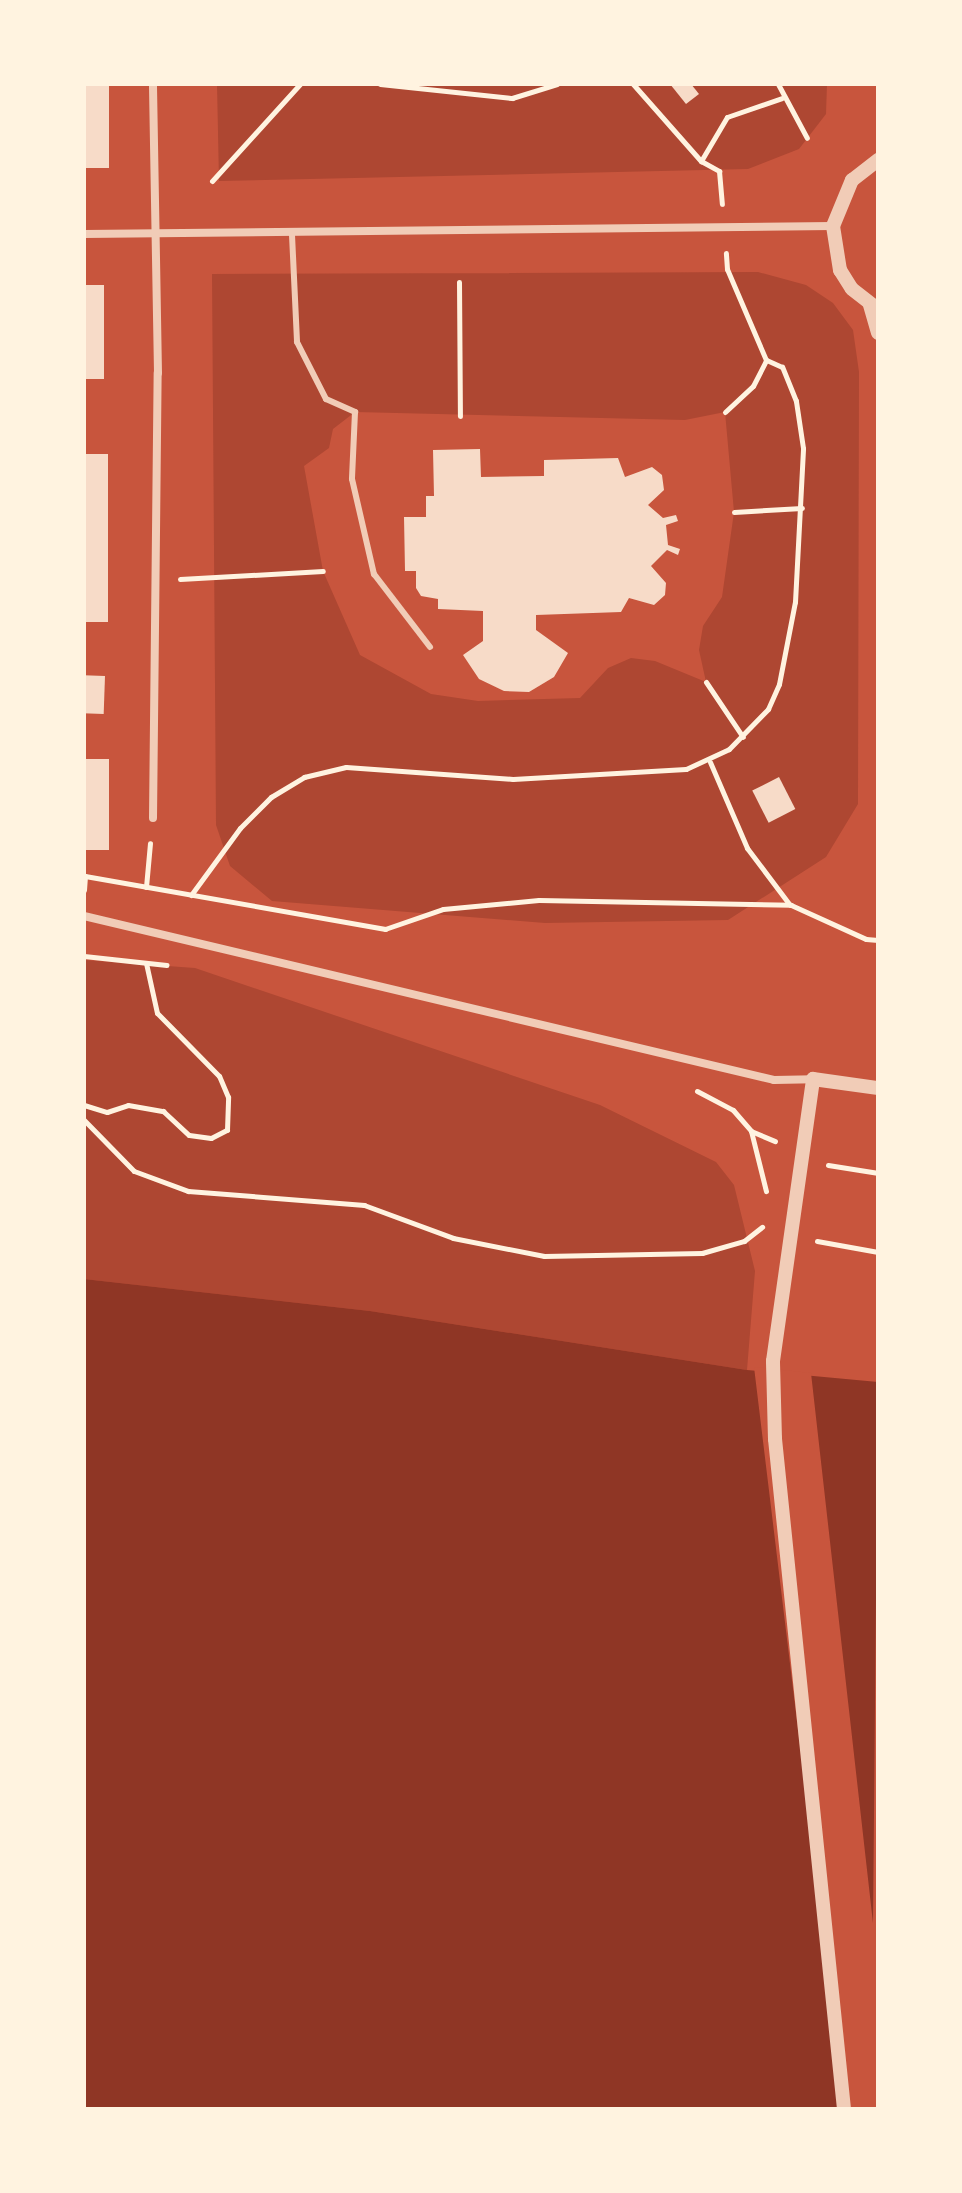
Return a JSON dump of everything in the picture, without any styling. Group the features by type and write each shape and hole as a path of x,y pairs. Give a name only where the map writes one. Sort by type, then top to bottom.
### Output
{"street":[{"path":"153,84 153,818"},
{"path":"878,160 852,180 833,226 840,270 874,307 878,333"},
{"path":"84,234 292,235 833,226"},
{"path":"84,916 774,1080 813,1079 878,1088"},
{"path":"813,1079 773,1361 777,1454 844,2109"}],"lane":[{"path":"292,235 297,342 326,399 355,412 352,479 374,574 430,647"}],"path":[{"path":"212,181 300,84"},
{"path":"380,84 512,98 557,84"},
{"path":"191,895 240,828 271,797 304,777 346,767 513,779 686,769 710,762 743,737 768,709 779,684 795,602 803,448 796,401 782,367 766,360 727,269 719,171 701,161 633,84"},
{"path":"778,84 782,98 807,138"},
{"path":"701,161 727,117 782,98"},
{"path":"459,282 460,416"},
{"path":"725,412 753,386 766,360"},
{"path":"734,512 802,508"},
{"path":"155,581 323,571"},
{"path":"706,682 743,737"},
{"path":"710,762 747,848 791,905"},
{"path":"146,887 153,818"},
{"path":"85,876 385,929 443,909 539,900 791,905 866,939 878,940"},
{"path":"84,1105 107,1112 128,1105 163,1111 189,1135 211,1138 227,1130 228,1097 219,1076 157,1013 146,963"},
{"path":"84,1120 134,1171 188,1191 364,1205 453,1238 544,1256 702,1253 744,1241 772,1219"},
{"path":"751,1131 772,1219"},
{"path":"772,1219 819,1242 878,1252"}],"shaded area":[{"path":"217,84 827,84 826,114 799,149 748,169 219,181"},
{"path":"758,272 806,285 833,303 853,330 859,372 858,804 826,857 728,920 545,923 272,901 230,866 216,825 212,274","holes":["355,412 685,420 725,412 734,512 722,597 703,626 699,650 706,682 655,661 631,658 608,668 580,698 478,701 431,694 360,655 323,571 304,466 329,448 333,429"]},
{"path":"84,960 195,968 600,1105 716,1162 734,1185 755,1271 747,1370 370,1311 84,1279"},
{"path":"84,1279 370,1311 747,1370 878,1382 878,2109 84,2109"}],"pier":[{"path":"754,1367 811,1373 873,1923 878,1378 878,2109 844,2109"}],"building":[{"path":"84,84 109,84 109,168 84,168"},
{"path":"670,84 691,84 699,94 686,104"},
{"path":"84,285 104,285 104,379 84,379"},
{"path":"480,449 481,477 544,476 544,460 618,458 625,477 652,467 662,475 664,490 648,505 663,518 676,515 678,521 666,525 668,545 680,549 678,555 667,550 651,566 666,583 665,595 654,605 629,598 621,612 536,615 536,630 568,653 554,677 529,692 504,691 479,679 463,655 483,641 483,611 438,609 438,599 421,596 416,588 416,571 405,571 404,517 426,517 426,496 434,496 433,450"},
{"path":"84,454 108,454 108,622 84,622"},
{"path":"84,675 105,676 104,714 84,713"},
{"path":"84,759 109,759 109,850 84,850"},
{"path":"779,777 795,809 769,823 752,791"}]}
